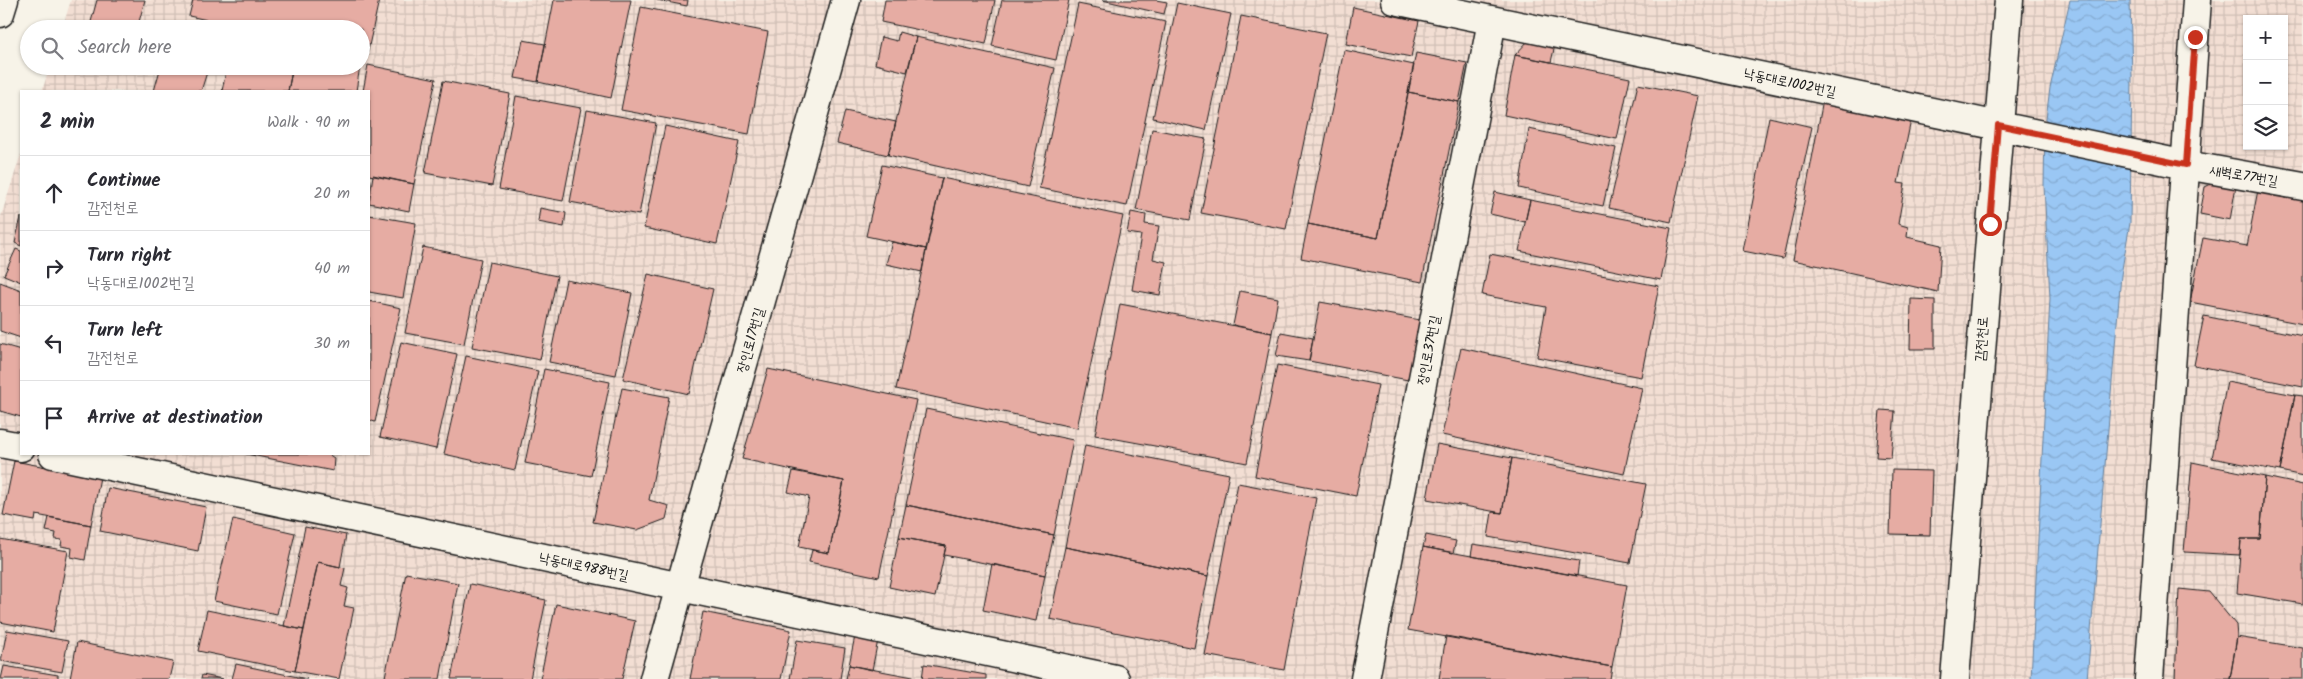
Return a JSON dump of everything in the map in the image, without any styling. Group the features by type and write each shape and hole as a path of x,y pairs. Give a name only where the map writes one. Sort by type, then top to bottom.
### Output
{"street":[{"path":"0,13 4,0"},
{"name":"장인로17번길","path":"654,679 846,0"},
{"name":"낙동대로1002번길","path":"1395,0 2174,162"},
{"name":"감전천로","path":"1955,679 2006,127 2009,0"},
{"path":"2149,679 2174,162 2198,0"},
{"name":"장인로37번길","path":"1365,679 1492,21"},
{"name":"새벽로77번길","path":"2174,162 2303,186"},
{"path":"0,443 20,447"},
{"name":"낙동대로988번길","path":"58,455 1116,679"}],"shaded area":[{"path":"71,0 2303,0 2303,679 0,679 0,219 20,157 20,455 370,455 370,90 42,90 47,75 370,75 370,20 65,20"}],"water":[{"path":"2070,0 2130,0 2132,77 2130,223 2121,275 2087,679 2031,679 2050,298 2044,186 2045,126 2050,88"}],"building":[{"path":"97,0 145,0 139,20 91,20"},
{"path":"193,0 379,0 370,41 370,20 207,20 189,16"},
{"path":"554,0 631,0 611,98 538,82"},
{"path":"657,0 688,0 687,6"},
{"path":"885,0 995,0 986,44 881,22"},
{"path":"1002,0 1069,0 1056,60 992,46"},
{"path":"1102,0 1156,0 1167,2 1164,14"},
{"path":"1177,3 1231,14 1206,130 1153,118"},
{"path":"1078,4 1166,22 1127,206 1039,188"},
{"path":"641,7 768,32 749,134 621,110"},
{"path":"1353,7 1419,21 1411,57 1346,44"},
{"path":"1241,16 1326,33 1286,229 1201,213"},
{"path":"899,32 916,37 907,72 875,64 881,37 897,41"},
{"path":"916,37 1055,68 1028,187 888,155"},
{"path":"523,40 545,44 538,82 515,78"},
{"path":"1529,40 1555,45 1551,62 1515,55"},
{"path":"1344,50 1414,65 1378,238 1308,224"},
{"path":"1416,53 1467,63 1459,102 1408,92"},
{"path":"1515,55 1630,78 1617,139 1504,115"},
{"path":"370,65 436,79 414,184 370,175 370,90 363,90 366,75 370,75"},
{"path":"158,75 206,75 201,90 154,90"},
{"path":"225,75 291,75 288,90 222,90"},
{"path":"291,75 359,75 356,90 288,90"},
{"path":"443,81 510,94 492,186 425,173"},
{"path":"1638,84 1698,96 1671,222 1609,208"},
{"path":"1408,92 1459,102 1422,282 1301,258 1308,224 1378,238"},
{"path":"516,96 581,108 563,201 499,189"},
{"path":"1823,100 1911,120 1898,183 1905,184 1898,224 1908,227 1907,237 1941,245 1938,292 1793,260"},
{"path":"587,110 656,123 639,215 570,202"},
{"path":"845,111 896,122 888,155 837,143"},
{"path":"1769,117 1812,127 1783,259 1743,251"},
{"path":"665,126 739,142 717,244 644,228"},
{"path":"1152,129 1206,139 1190,220 1136,210"},
{"path":"1529,129 1616,148 1603,206 1519,188"},
{"path":"882,165 942,178 926,249 866,236"},
{"path":"373,175 414,184 409,211 370,203"},
{"path":"942,178 1123,216 1077,428 896,389"},
{"path":"2217,181 2236,186 2230,220 2200,214 2205,187"},
{"path":"2258,190 2303,199 2303,324 2190,302 2203,238 2247,246"},
{"path":"1495,192 1530,200 1525,222 1490,214"},
{"path":"1530,200 1671,228 1661,280 1519,251"},
{"path":"540,208 566,213 564,227 538,222"},
{"path":"1131,212 1146,215 1145,224 1159,226 1153,259 1166,262 1160,295 1132,290 1141,235 1127,233"},
{"path":"370,215 416,223 403,298 370,292"},
{"path":"20,221 20,246 15,243"},
{"path":"892,242 926,249 922,272 886,264"},
{"path":"423,247 481,259 464,344 405,333"},
{"path":"16,249 20,251 20,282 4,275"},
{"path":"1490,254 1659,286 1641,377 1537,357 1546,307 1482,295"},
{"path":"489,262 557,276 540,360 472,347"},
{"path":"648,274 713,289 689,394 623,379"},
{"path":"566,280 632,293 616,375 549,362"},
{"path":"0,282 20,290 20,338 0,331"},
{"path":"1240,291 1278,298 1272,333 1233,325"},
{"path":"1911,299 1935,300 1935,349 1910,349"},
{"path":"370,301 401,308 375,422 370,420"},
{"path":"1320,302 1420,320 1408,380 1309,361"},
{"path":"1120,304 1272,333 1247,463 1095,435"},
{"path":"2204,316 2303,336 2303,387 2194,365"},
{"path":"1281,332 1313,338 1309,361 1276,356"},
{"path":"401,342 457,354 436,449 380,437"},
{"path":"0,344 20,350 20,417 0,411"},
{"path":"1461,348 1642,388 1624,474 1442,435"},
{"path":"466,356 538,371 515,470 444,454"},
{"path":"1277,365 1378,385 1356,496 1255,476"},
{"path":"544,369 610,382 591,476 525,463"},
{"path":"768,369 916,400 879,577 809,562 812,550 829,553 844,481 742,459"},
{"path":"2227,382 2295,395 2280,471 2212,458"},
{"path":"622,388 669,397 649,500 669,506 666,519 637,530 593,522"},
{"path":"2295,395 2303,396 2303,476 2280,471"},
{"path":"926,409 1073,440 1054,535 906,505"},
{"path":"1880,410 1895,411 1891,458 1876,457"},
{"path":"1437,444 1512,458 1502,513 1427,499"},
{"path":"1085,445 1229,474 1208,576 1065,547"},
{"path":"251,455 330,455 334,458 333,471"},
{"path":"1512,458 1646,484 1630,563 1488,537 1492,512 1502,513"},
{"path":"14,461 100,477 91,525 36,515 35,521 3,515"},
{"path":"2192,462 2265,477 2260,539 2241,539 2240,555 2184,552"},
{"path":"1892,470 1932,471 1930,535 1890,534"},
{"path":"793,471 844,481 829,553 799,547 809,497 788,492"},
{"path":"2265,477 2303,485 2303,604 2237,593 2241,539 2260,539"},
{"path":"1238,483 1316,498 1284,670 1205,655"},
{"path":"108,488 206,507 198,551 100,531"},
{"path":"906,505 1054,535 1045,575 944,555 946,546 899,537"},
{"path":"49,517 91,525 85,560 71,557 72,548 61,546 62,540 55,539 56,533 46,531"},
{"path":"233,519 295,533 277,614 214,601"},
{"path":"305,527 346,535 340,567 318,562 304,630 284,626"},
{"path":"1426,535 1456,541 1453,553 1423,547"},
{"path":"899,537 946,546 935,597 889,587"},
{"path":"0,539 68,551 53,632 0,622"},
{"path":"1473,544 1579,561 1577,576 1471,556"},
{"path":"1065,547 1208,576 1194,648 1050,619"},
{"path":"1423,547 1627,585 1612,667 1408,630"},
{"path":"318,562 345,568 341,586 348,588 344,606 354,608 339,679 295,671"},
{"path":"992,564 1045,575 1036,621 983,610"},
{"path":"406,573 458,583 440,679 396,679 385,677"},
{"path":"470,584 546,600 530,679 451,679"},
{"path":"2179,589 2209,592 2236,625 2237,637 2230,679 2175,679"},
{"path":"556,604 635,621 622,679 540,679"},
{"path":"207,610 304,630 295,671 198,651"},
{"path":"703,612 791,630 781,679 690,679"},
{"path":"7,630 68,641 62,672 1,661"},
{"path":"855,636 878,640 872,670 849,665"},
{"path":"1446,636 1612,667 1610,679 1439,679"},
{"path":"2237,637 2303,648 2303,679 2230,679"},
{"path":"797,640 845,648 840,679 790,679"},
{"path":"77,642 173,662 169,679 70,679"},
{"path":"236,664 307,679 232,679"},
{"path":"924,664 986,675 986,679 922,679"},
{"path":"849,665 913,677 912,679 846,679"},
{"path":"4,666 58,675 58,679 1,679"},
{"path":"202,675 223,679 201,679"}],"route":[{"path":"1990,224 1998,125 2186,165 2195,37"}]}
